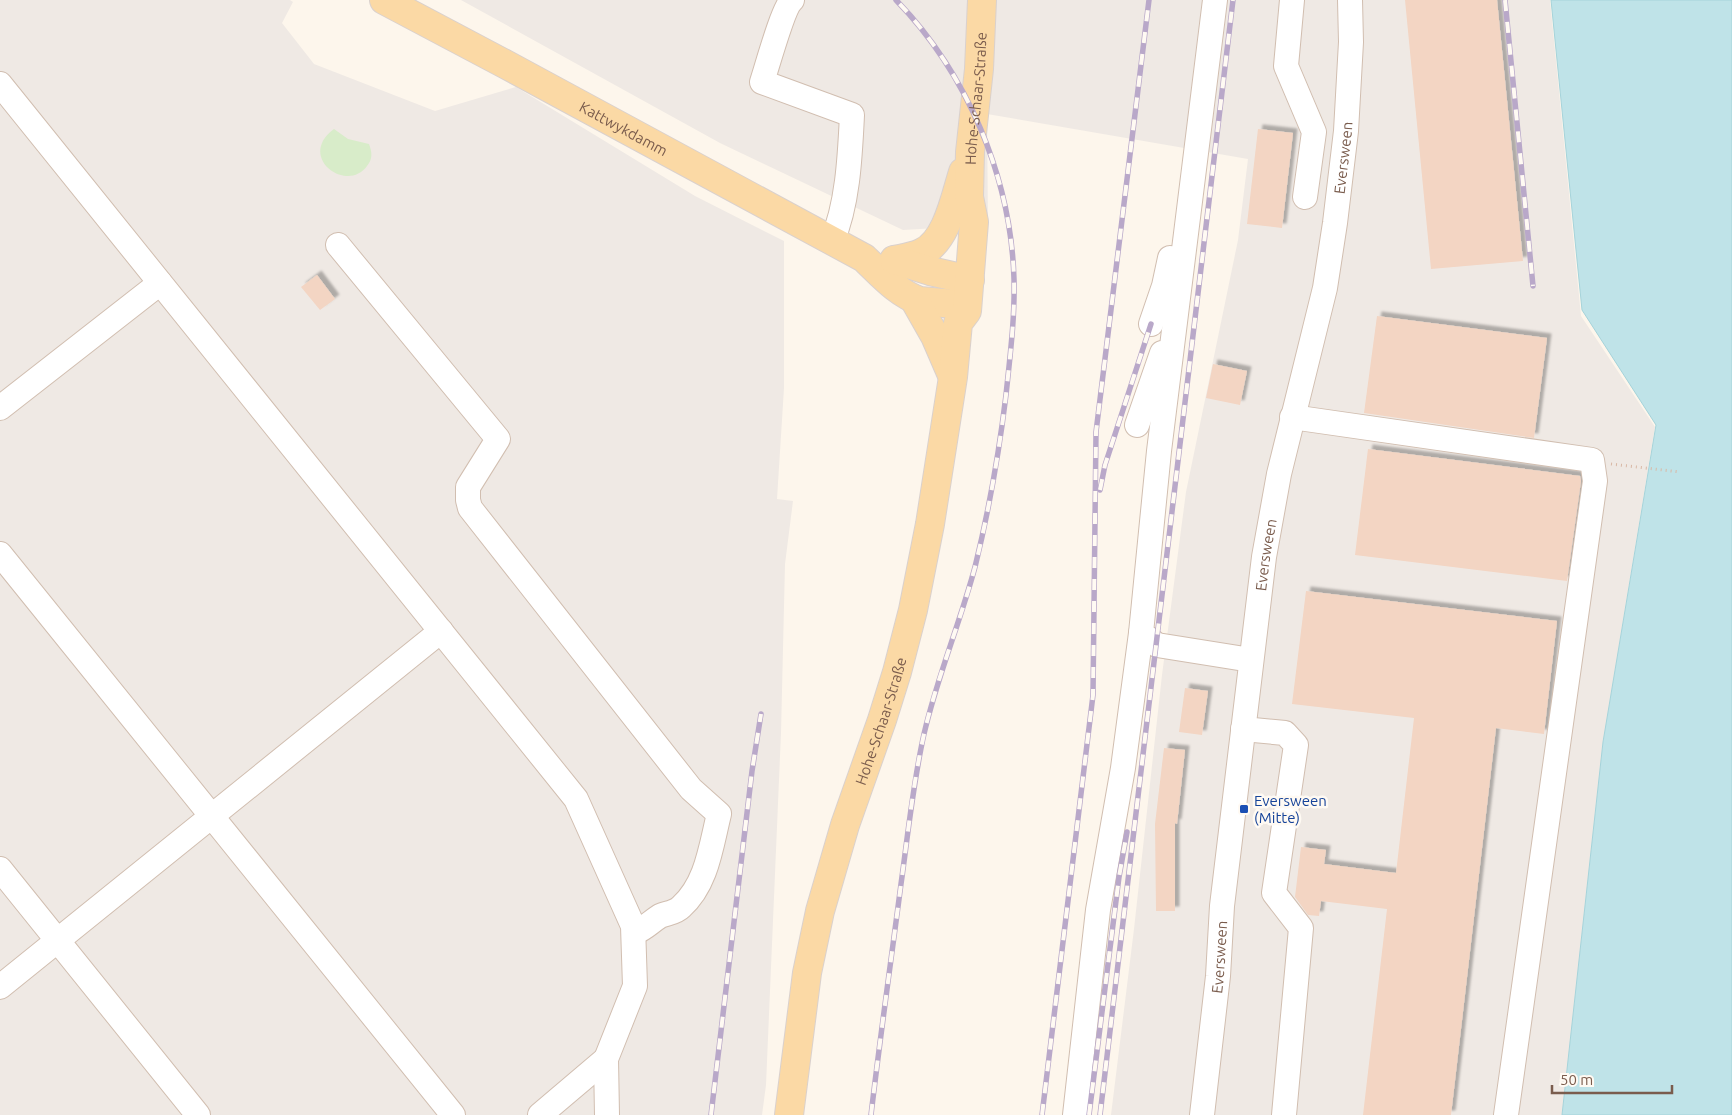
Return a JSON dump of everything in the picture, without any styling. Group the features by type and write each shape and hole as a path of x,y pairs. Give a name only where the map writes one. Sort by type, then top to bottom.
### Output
{"main road":[{"name":"Kattwykdamm","path":"384,0 864,258 895,287 914,299 920,301 961,298"},
{"name":"Hohe-Schaar-Straße","path":"789,1115 807,973 820,911 845,825 890,696 910,619 930,524 953,377 961,298 974,222 969,197 970,152 979,69 982,0"},
{"path":"894,260 920,254 937,240 946,223 970,152"},
{"name":"Kattwykdamm","path":"864,258 894,260 961,298"},
{"path":"914,299 935,336 953,377"}],"street":[{"path":"792,0 785,13 762,82 852,115 850,151 844,195 838,226 832,241"},
{"path":"1074,1115 1098,910 1123,768 1141,633 1159,451 1216,0"},
{"path":"1292,0 1286,66 1314,132 1305,197"},
{"name":"Eversween","path":"1202,1115 1218,976 1222,906 1268,530 1292,417 1325,288 1335,222 1346,131 1351,42 1350,0"},
{"path":"0,84 576,799 634,932 635,986 606,1060 606,1115"},
{"path":"1151,324 1164,286 1192,179"},
{"path":"338,245 498,439 468,487 470,508 691,789 719,814 698,888 680,908 661,916 644,929 634,932"},
{"path":"0,408 160,283"},
{"path":"1137,424 1178,304"},
{"path":"1292,417 1592,460 1595,481 1506,1115"},
{"path":"0,554 453,1115"},
{"path":"0,987 441,631"},
{"path":"1141,633 1156,645 1251,660"},
{"path":"1243,729 1285,733 1296,745 1274,893 1301,928 1284,1115"},
{"path":"0,869 198,1115"},
{"path":"540,1115 606,1060"}],"path":[{"path":"1608,464 1680,472"}],"shaded area":[{"path":"0,0 290,0 293,2 282,23 314,64 435,111 516,87 695,196 784,241 784,388 777,499 793,501 785,564 781,733 766,1085 762,1115 0,1115"},
{"path":"461,0 1550,0 1581,316 1655,427 1603,742 1562,1115 1111,1115 1162,675 1186,492 1238,240 1248,159 987,114 988,225 903,230 720,143"}],"green space":[{"path":"334,129 348,139 369,144 370,161 358,174 348,176 338,174 322,160 320,151 324,140"}],"water":[{"path":"1551,0 1732,0 1732,1115 1562,1115 1603,742 1656,425 1582,310"}],"building":[{"path":"1405,0 1497,0 1523,261 1431,269"},
{"path":"1258,129 1293,133 1282,228 1247,224"},
{"path":"317,275 335,299 320,310 301,287"},
{"path":"1377,316 1547,338 1534,438 1364,413"},
{"path":"1213,364 1247,371 1240,405 1206,398"},
{"path":"1368,449 1580,476 1581,481 1567,581 1355,555"},
{"path":"1306,591 1557,621 1544,734 1496,728 1451,1115 1363,1115 1387,909 1321,901 1319,916 1308,915 1295,897 1301,847 1326,850 1324,864 1396,873 1414,718 1292,704"},
{"path":"1185,688 1208,691 1202,735 1179,732"},
{"path":"1164,748 1185,750 1177,824 1175,823 1175,911 1156,911 1155,824"}],"railway":[{"path":"871,1115 917,771 929,713 969,588 985,524 997,460 1006,395 1014,294 1011,241 1004,203 994,165 980,129 964,93 944,60 896,0"},
{"path":"1042,1115 1093,695 1096,432 1149,0"},
{"path":"1100,1115 1233,0"},
{"path":"1505,0 1533,286"},
{"path":"1100,490 1105,465 1151,324"},
{"path":"711,1115 752,771 761,714"},
{"path":"1089,1115 1119,877 1127,832"}],"place":[{"name":"Eversween (Mitte)","path":"1244,809"}]}
